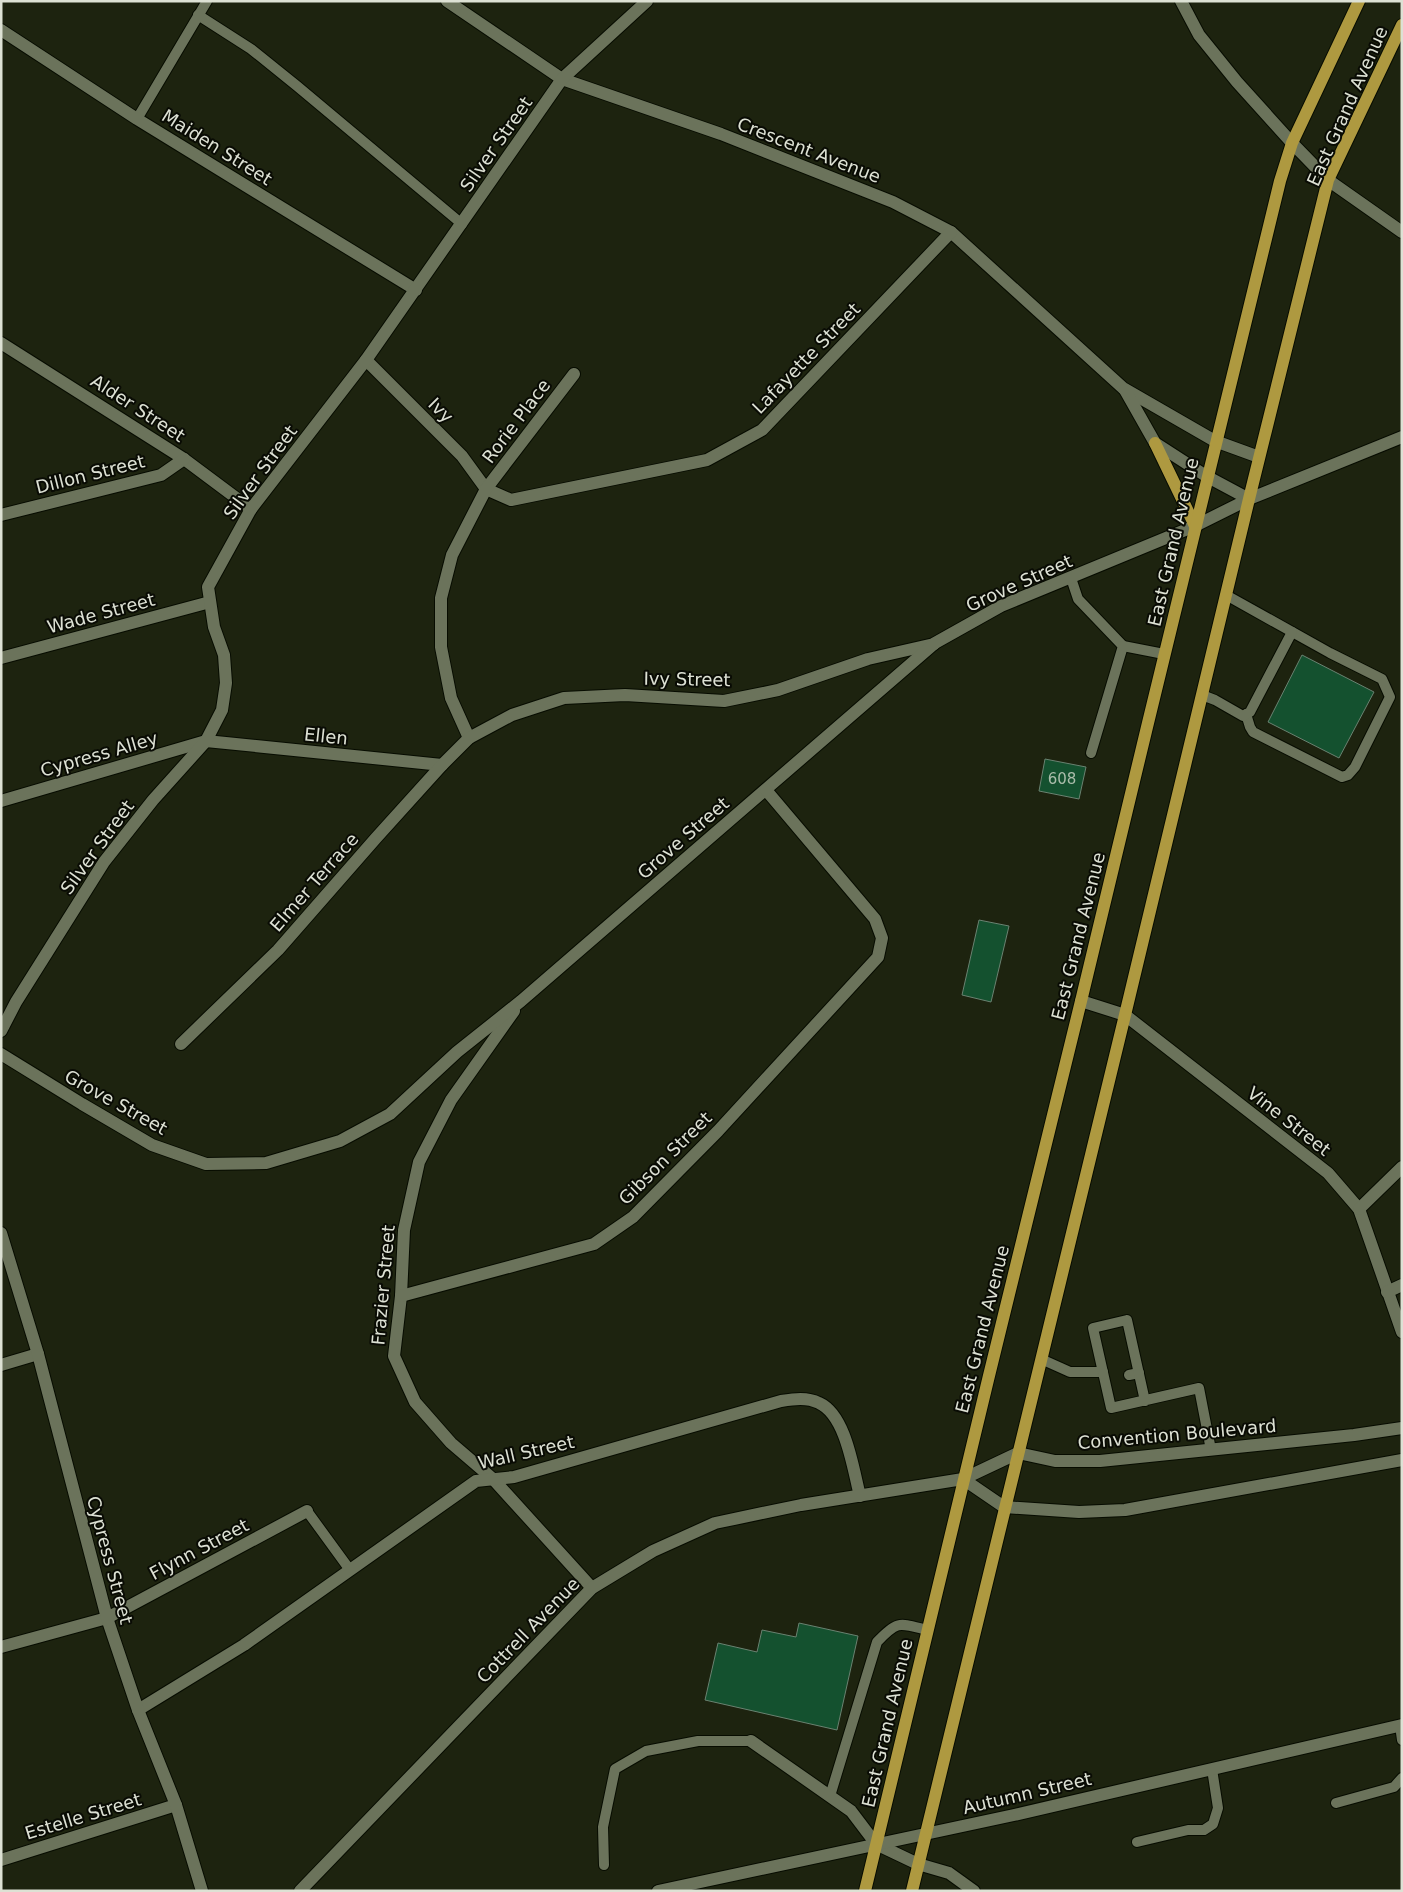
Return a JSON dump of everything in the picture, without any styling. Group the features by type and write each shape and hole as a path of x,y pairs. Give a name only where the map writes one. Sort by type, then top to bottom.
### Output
{"main road":[{"name":"East Grand Avenue","path":"865,1891 962,1479 1081,1001 1206,476 1280,181 1292,143 1359,1"},
{"name":"East Grand Avenue","path":"912,1891 1125,1015 1248,499 1328,180 1402,25"},
{"path":"1155,443 1195,526"}],"street":[{"name":"Crescent Avenue","path":"447,1 562,79 720,134 893,202 951,232 1123,388 1215,441 1259,457"},
{"name":"Silver Street","path":"1,1031 16,1002 104,862 153,800 206,741 222,710 226,683 224,655 214,627 208,587 251,509 366,360 562,79 647,1"},
{"path":"1182,1 1199,35 1237,82 1292,143 1328,180 1402,232"},
{"name":"Maiden Street","path":"1,30 137,119 416,290"},
{"name":"Lafayette Street","path":"486,489 511,500 707,460 762,430 951,232"},
{"name":"Alder Street","path":"1,343 184,459 251,509"},
{"name":"Ivy","path":"366,360 462,456 486,489"},
{"name":"Rorie Place","path":"469,738 451,698 441,647 441,598 452,555 486,489 574,374"},
{"name":"Crescent Avenue","path":"1123,388 1155,443 1206,476 1248,499"},
{"name":"Grove Street","path":"1,1054 152,1145 206,1164 266,1163 340,1141 390,1114 457,1052 520,1001 935,643 1001,606 1195,526 1248,499 1402,437"},
{"name":"Dillon Street","path":"1,515 161,475 184,459"},
{"name":"Wade Street","path":"1,658 210,602"},
{"name":"Ivy Street","path":"469,738 512,715 564,698 624,695 724,701 778,690 868,658 935,643"},
{"name":"Elmer Terrace","path":"181,1044 278,950 376,838 469,738"},
{"name":"Ellen","path":"206,741 442,765"},
{"name":"Cypress Alley","path":"1,801 206,741"},
{"name":"Gibson Street","path":"400,1296 594,1244 632,1217 718,1131 878,957 882,938 875,919 766,790"},
{"name":"Frazier Street","path":"520,1001 451,1100 419,1162 404,1230 394,1356 415,1402 451,1443 493,1479 592,1588"},
{"name":"Vine Street","path":"1081,1001 1125,1015 1328,1173 1359,1209 1402,1332"},
{"path":"1359,1209 1402,1167"},
{"name":"Cypress Street","path":"1,1233 38,1354 107,1618 138,1710 176,1806 202,1891"},
{"path":"1387,1292 1402,1285"},
{"path":"1,1365 38,1354"},
{"name":"Wall Street","path":"138,1710 244,1645 476,1481 514,1477 781,1401 799,1398 820,1403 838,1420 846,1440 860,1496"},
{"name":"Convention Boulevard","path":"1018,1453 1055,1460 1100,1461 1354,1435 1402,1428"},
{"path":"962,1479 1018,1453"},
{"path":"962,1479 1004,1507 1079,1512 1125,1510 1402,1460"},
{"name":"Cottrell Avenue","path":"300,1891 592,1588 653,1551 715,1523 801,1505 962,1479"},
{"name":"Flynn Street","path":"1,1647 107,1618 307,1512"},
{"name":"Autumn Street","path":"658,1891 926,1834 1401,1725"},
{"path":"751,1741 851,1811 876,1844 918,1864 950,1873 974,1891"},
{"name":"Estelle Street","path":"1,1860 176,1806"}],"lane":[{"path":"137,119 207,1"},
{"path":"198,15 251,49 462,224"},
{"path":"1071,578 1078,598 1123,646 1164,654"},
{"path":"1226,596 1382,679 1390,697 1355,767 1348,776 1342,777 1253,732 1246,714"},
{"path":"1202,695 1243,716 1250,712 1292,632"},
{"path":"1091,753 1123,646"},
{"path":"1145,1401 1134,1374 1127,1320 1093,1328 1103,1358 1111,1408 1145,1401 1199,1388 1211,1450"},
{"path":"1041,1359 1070,1372 1106,1377"},
{"path":"307,1512 350,1570"},
{"path":"830,1796 877,1642 890,1628 901,1624 927,1630"},
{"path":"1401,1725 1402,1740"},
{"path":"604,1865 603,1827 615,1769 646,1751 698,1740 751,1741"},
{"path":"1137,1842 1188,1830 1204,1830 1213,1824 1218,1808 1212,1769"},
{"path":"1336,1803 1394,1787 1402,1778"}],"building":[{"path":"1302,655 1374,692 1339,758 1268,722"},
{"path":"1045,759 1086,767 1079,799 1039,791"},
{"path":"979,920 1009,926 991,1002 962,995"},
{"path":"799,1623 858,1636 837,1730 705,1700 718,1643 757,1652 762,1630 796,1637"}]}
